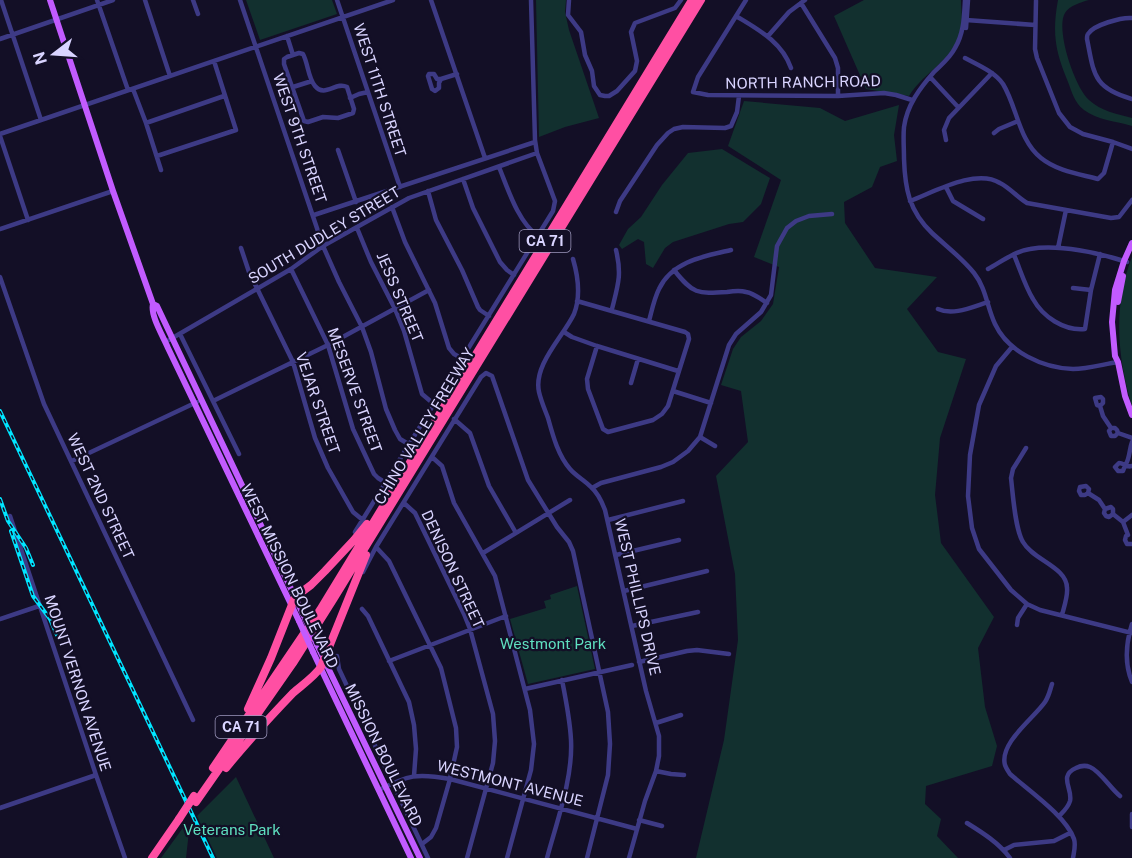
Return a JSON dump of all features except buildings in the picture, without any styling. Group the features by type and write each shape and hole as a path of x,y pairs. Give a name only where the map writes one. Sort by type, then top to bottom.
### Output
{"highway":[{"name":"CHINO VALLEY FREEWAY","path":"197,798 231,741 320,610 692,0"},
{"name":"CHINO VALLEY FREEWAY","path":"152,858 293,663 393,505 701,0"},
{"path":"231,741 262,680 295,597 311,585 354,540 398,483"},
{"path":"197,798 323,664 361,567 393,505"},
{"name":"CHINO VALLEY FREEWAY","path":"157,858 179,822"}],"main road":[{"name":"WEST MISSION BOULEVARD","path":"50,0 153,304 154,316 169,340 291,606 301,618 313,652 323,664"},
{"path":"1132,243 1125,262 1116,324 1118,362 1125,396 1132,415"},
{"path":"1125,262 1132,252"},
{"name":"MISSION BOULEVARD","path":"198,402 295,597 301,618 317,645 323,664 383,788 420,858"},
{"path":"383,788 411,858"}],"street":[{"path":"1,0 41,120"},
{"path":"0,39 98,3 113,0"},
{"path":"145,0 170,75"},
{"path":"193,0 198,14"},
{"name":"WEST 9TH STREET","path":"240,0 323,246 362,327 390,420 397,435 410,445"},
{"name":"WEST 11TH STREET","path":"337,0 400,187"},
{"path":"28,220 0,135 393,0"},
{"path":"431,0 485,158"},
{"path":"356,532 553,211 555,201 535,142 531,0"},
{"path":"569,0 568,15 581,32 594,86 600,95 604,96 617,91 635,71 637,61 631,32 635,23 675,8 680,2"},
{"path":"746,0 736,16 768,36 783,51 791,68"},
{"path":"966,0 966,19 962,40 956,52 944,68 921,87 912,100 906,117 903,141 906,184 910,201 930,232 962,260 981,282 996,327 1012,347 1032,359 1065,368 1087,368 1118,362"},
{"path":"1036,1 1035,49 1059,113 1070,127 1083,134 1132,149"},
{"path":"768,36 789,12 803,2 835,58 838,68 838,96"},
{"path":"98,3 130,90 146,123 161,170"},
{"name":"NORTH RANCH ROAD","path":"736,16 698,77 693,92 739,96 838,96 884,93 912,100"},
{"path":"1132,18 1112,21 1087,35 1094,73 1103,86 1132,99"},
{"path":"966,19 1035,25"},
{"path":"287,36 293,55"},
{"path":"303,54 315,86 324,91 340,85 347,87 355,96 352,113 338,118 323,117 304,122 284,64 284,59 293,55 303,54"},
{"path":"965,58 992,73 1003,83 1028,143 1040,158 1056,167 1098,179 1104,173 1113,142"},
{"path":"157,156 236,130 214,61"},
{"path":"946,140 944,130 949,118 992,73"},
{"path":"441,80 457,74"},
{"path":"931,78 958,107"},
{"path":"293,87 312,81"},
{"path":"355,96 368,92"},
{"path":"146,123 224,96"},
{"path":"616,212 620,201 662,138 674,129 683,127 725,128 731,126 737,112 739,96"},
{"path":"994,134 999,129 1018,121"},
{"path":"314,215 535,142"},
{"path":"338,150 356,202"},
{"name":"SOUTH DUDLEY STREET","path":"169,340 291,269 323,246 409,198 537,153"},
{"path":"499,167 528,230 538,236"},
{"path":"910,201 972,178 985,178 1000,182 1027,203 1111,218 1119,217 1132,200"},
{"path":"464,179 473,208 500,262 514,275"},
{"path":"946,187 953,201 982,219"},
{"path":"0,229 113,190"},
{"path":"428,191 436,220 478,307 489,316"},
{"path":"392,207 405,242 429,290 449,348 462,360"},
{"path":"1058,248 1066,210"},
{"path":"592,488 601,483 661,467 673,462 688,451 700,437 729,345 736,334 761,312 771,295 780,237 796,221 808,216 832,214"},
{"name":"JESS STREET","path":"357,228 404,331 422,394 435,405"},
{"name":"VEJAR STREET","path":"241,248 249,272 293,362 312,428 328,468 353,512 364,521"},
{"path":"988,269 1029,249 1058,248 1100,254 1125,262"},
{"path":"612,309 620,281 616,250"},
{"path":"649,321 659,288 674,270 684,263 731,250"},
{"path":"1014,255 1033,300 1045,315 1062,325 1078,330 1084,329 1100,254"},
{"name":"WEST PHILLIPS DRIVE","path":"573,259 578,280 578,301 564,332 541,368 538,380 539,392 558,450 571,471 592,488 601,500 608,520 639,662 659,736 660,746 656,771 639,820 631,857"},
{"name":"MESERVE STREET","path":"291,269 328,345 353,429 374,474 386,483"},
{"path":"674,270 686,285 701,293 748,292 767,303"},
{"name":"WEST 2ND STREET","path":"0,277 44,404 193,720"},
{"path":"1072,288 1091,290"},
{"path":"213,401 328,345 429,290"},
{"path":"578,301 612,309 688,334 689,339 673,391 668,406 662,414 653,420 608,432 603,429 588,389 587,379 597,346"},
{"path":"938,309 953,312 988,302"},
{"path":"564,332 572,338 678,370"},
{"path":"180,334 239,454"},
{"path":"1012,347 996,366 979,405 970,455 968,496 972,528 979,549 1011,590 1027,604 1040,610 1131,633"},
{"path":"631,383 638,359"},
{"path":"362,574 454,419 481,377 489,374 494,380 528,480 573,551 600,672 608,712 610,744 608,775 586,858"},
{"path":"673,391 711,403"},
{"path":"72,461 198,402"},
{"path":"1100,406 1111,428 1110,436 1118,433 1132,440 1130,458 1125,465 1132,466"},
{"path":"454,419 470,433 489,486 516,533"},
{"path":"700,437 715,446"},
{"path":"1026,448 1013,469 1011,478 1019,536 1033,554 1065,578 1067,588 1062,615"},
{"path":"432,457 442,466 454,504 495,576 533,725 534,744 531,770 507,858"},
{"path":"1088,493 1101,503 1106,516 1113,514 1123,522 1130,535 1126,536 1125,540 1127,544 1132,544"},
{"path":"483,553 570,500"},
{"path":"608,520 683,501"},
{"name":"DENISON STREET","path":"404,503 415,513 470,629 493,714 495,741 493,763 467,858"},
{"path":"1123,522 1132,515"},
{"name":"MOUNT VERNON AVENUE","path":"10,516 125,858"},
{"path":"616,555 679,540"},
{"path":"376,548 389,561 441,668 456,728 457,747 436,828 431,837 422,844"},
{"path":"624,591 707,571"},
{"path":"1017,625 1018,618 1027,604"},
{"path":"0,619 39,606"},
{"path":"362,609 368,616 409,702 416,749 414,776"},
{"path":"632,626 699,612"},
{"path":"389,661 506,616"},
{"path":"1132,624 1126,647 1130,658 1129,672 1132,682"},
{"path":"639,662 697,650 729,654"},
{"path":"338,656 339,669 428,858"},
{"path":"525,689 632,665"},
{"path":"547,858 569,771 571,741 562,680"},
{"path":"1052,684 1045,702 1012,739 1005,756 1005,765 1010,774 1059,816 1074,839 1073,858"},
{"path":"656,723 681,715"},
{"path":"1059,816 1070,802 1067,787 1069,773 1082,765 1091,767 1120,796"},
{"path":"656,771 684,775"},
{"name":"WESTMONT AVENUE","path":"383,788 414,776 429,775 637,829"},
{"path":"0,808 96,776"},
{"path":"1132,814 1132,826"},
{"path":"639,820 662,826"},
{"path":"967,822 991,839 1010,858"},
{"path":"1004,850 1014,845 1054,841 1070,833"}],"green space":[{"path":"246,0 332,0 337,14 260,40"},
{"path":"536,0 566,0 565,12 569,30 599,118 539,137"},
{"path":"864,0 961,0 962,26 958,40 946,57 915,87 909,96 866,89 834,16"},
{"path":"1058,0 1089,0 1072,6 1065,13 1063,32 1068,58 1078,84 1089,100 1104,109 1132,118 1132,126 1095,116 1084,110 1076,100 1060,61 1056,42 1055,22"},
{"path":"744,101 820,108 845,121 899,105 894,135 897,161 880,167 872,187 844,202 845,223 875,268 937,277 907,309 938,352 966,359 940,438 935,495 941,543 994,617 978,648 985,707 997,746 992,766 926,786 925,804 941,819 937,836 958,858 696,858 724,740 738,640 735,574 716,476 748,442 741,391 721,385 733,349 741,337 761,321 773,304 779,267 754,257 781,180 728,146"},
{"path":"722,149 770,178 761,204 743,222 729,224 673,242 665,248 653,268 646,264 644,242 638,239 622,249 619,245 628,229 641,217 662,185 688,153"},
{"path":"1132,257 1132,406 1123,369 1119,331 1122,294"},
{"name":"Westmont Park","path":"577,586 595,669 528,684 510,619 546,608 544,601 551,599 550,595"},
{"name":"Veterans Park","path":"236,777 274,858 217,858 197,816"},
{"path":"185,825 189,831 186,858 161,858"}],"railway":[{"path":"0,411 213,858"},
{"path":"0,499 8,521 26,548 33,565"},
{"path":"11,531 33,596 50,619 57,635"}]}
